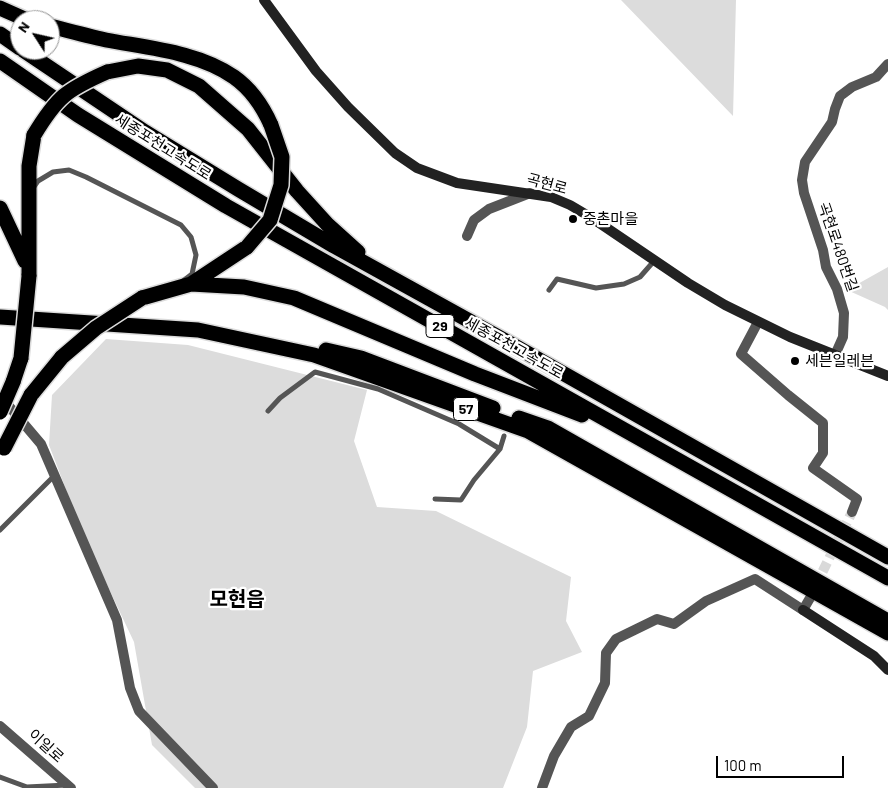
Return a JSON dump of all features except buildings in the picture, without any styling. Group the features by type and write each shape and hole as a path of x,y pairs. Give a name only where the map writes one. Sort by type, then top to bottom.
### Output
{"highway":[{"path":"2,451 31,395 62,357 96,328 142,298 191,284 247,247 270,220 281,185 282,157 271,125 261,106 236,78 221,68 171,52 60,28"},
{"name":"세종포천고속도로","path":"37,60 202,168 334,246 888,557"},
{"name":"세종포천고속도로","path":"0,61 93,124 226,206 888,578"},
{"path":"0,412 21,358 29,272 28,166 34,135 48,112 61,97 80,84 107,72 138,66 167,70 199,86 248,129 297,191 327,224 357,251 415,290"},
{"path":"0,208 29,272"},
{"path":"191,284 244,287 294,298 475,374 629,433"},
{"name":"57","path":"0,309 195,320 361,358 548,428 888,620"},
{"name":"57","path":"0,317 198,330 324,358 528,431 888,632"}],"main road":[{"name":"곡현로","path":"264,0 316,72 348,107 395,153 417,168 457,183 531,193 551,197 570,205 717,300 758,322 888,376"},
{"path":"802,610 874,656 888,670"}],"street":[{"name":"곡현로480번길","path":"835,355 843,337 844,313 837,289 826,268 823,250 804,193 802,180 804,162 832,122 840,96 852,87 876,77 888,64"},
{"path":"467,236 474,220 489,209 531,193"},
{"path":"758,322 741,354 823,423 822,453 813,468 858,499 852,512"},
{"path":"0,396 41,444 117,620 130,688 139,711 213,788"},
{"path":"542,788 554,756 571,728 589,716 605,684 606,653 616,639 657,619 674,624 706,601 755,579 802,610 810,598"},
{"name":"이일로","path":"0,726 69,786"}],"lane":[{"path":"28,195 38,180 53,172 69,170 181,225 191,237 196,254 192,274 173,289"},
{"path":"549,290 556,279 596,288 624,284 640,277 654,261"},
{"path":"268,411 280,398 315,372 378,389 459,424 500,449"},
{"path":"435,499 462,500 474,480 500,449 504,436"},
{"path":"0,530 55,476"},
{"path":"0,777 27,787 69,786"}],"shaded area":[{"path":"621,0 736,0 733,116"},
{"path":"888,267 888,310 847,290"},
{"path":"106,339 188,345 367,390 354,441 377,507 436,511 571,577 566,621 582,652 533,671 527,727 503,788 195,788 152,745 134,642 83,534 49,445 52,395"}],"tunnel":[{"path":"816,585 852,512"}],"place":[{"name":"중촌마을","path":"573,219"},
{"name":"세븐일레븐","path":"795,361"}],"district":[{"name":"모현읍","path":"237,599"}]}
